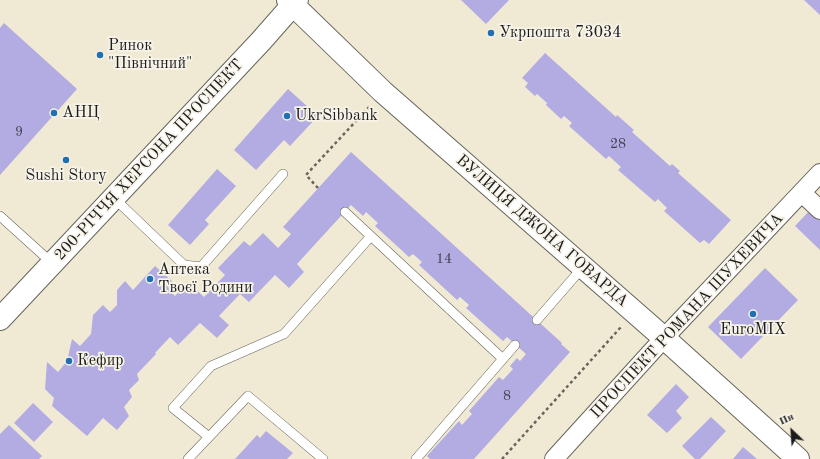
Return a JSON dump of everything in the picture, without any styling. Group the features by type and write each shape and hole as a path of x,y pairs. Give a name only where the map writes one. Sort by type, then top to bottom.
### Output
{"street":[{"name":"ВУЛИЦЯ ДЖОНА ГОВАРДА","path":"293,2 383,92 664,338 798,459"},
{"name":"200-РІЧЧЯ ХЕРСОНА ПРОСПЕКТ","path":"0,319 261,41 293,2"},
{"name":"ПРОСПЕКТ РОМАНА ШУХЕВИЧА","path":"554,459 664,338 802,193 820,172"},
{"path":"802,193 820,210"}],"lane":[{"path":"114,198 184,265 201,267 283,174"},
{"path":"345,212 503,359"},
{"path":"0,216 52,263"},
{"path":"209,438 173,408 211,366 284,334 371,236"},
{"path":"537,320 583,267"},
{"path":"416,459 515,345"},
{"path":"188,459 248,396 323,459"}],"path":[{"path":"318,188 306,175 383,92"},
{"path":"502,459 634,312"}],"building":[{"path":"461,0 509,0 486,24"},
{"path":"804,0 820,0 820,15"},
{"path":"4,23 77,89 0,175 0,28"},
{"path":"545,53 616,117 617,115 634,130 632,132 670,166 672,164 680,171 678,173 731,220 709,244 704,240 700,243 664,211 667,208 658,199 655,202 618,170 621,167 609,156 606,159 569,126 572,123 564,116 561,119 537,94 535,96 525,87 528,83 522,78"},
{"path":"288,89 318,116 290,146 284,140 256,170 234,150"},
{"path":"351,152 562,343 561,344 570,352 474,459 430,459 427,456 459,421 462,425 472,414 469,411 499,377 503,380 513,369 510,366 517,358 520,361 526,354 507,337 503,341 466,308 469,305 460,297 457,300 419,265 422,262 413,254 409,257 375,226 378,223 366,212 363,216 351,205 297,264 304,272 289,288 275,275 249,302 240,294 219,316 229,325 217,338 200,323 178,345 170,337 137,374 139,380 129,390 132,397 124,407 129,416 117,430 103,418 87,436 52,406 54,398 45,389 47,362 58,372 67,361 72,339 80,346 91,334 93,315 103,305 110,312 117,305 117,290 125,281 133,290 155,266 172,281 168,285 169,290 175,296 188,282 204,297 225,275 218,268 244,241 250,246 263,233 278,248 291,234 283,227"},
{"path":"217,169 236,186 205,220 209,224 190,245 168,225"},
{"path":"811,209 820,218 820,250 795,226"},
{"name":"EuroMIX","path":"765,268 798,300 741,359 708,327"},
{"path":"676,384 689,397 676,411 682,418 667,433 647,415"},
{"path":"33,403 53,422 34,442 14,423"},
{"path":"711,417 726,431 700,459 695,459 682,446"},
{"path":"9,425 42,456 39,459 0,459 0,434"},
{"path":"266,431 293,453 287,459 235,459 257,435 260,438"},
{"path":"743,447 757,459 733,459"}],"place":[{"name":"Укрпошта 73034","path":"491,33"},
{"name":"Ринок \"Північний\"","path":"100,55"},
{"name":"АНЦ","path":"54,113"},
{"name":"UkrSibbank","path":"287,116"},
{"name":"Sushi Story","path":"66,160"},
{"name":"Аптека Твоєї Родини","path":"150,279"},
{"name":"EuroMIX","path":"753,314"},
{"name":"Кефир","path":"69,361"}]}
